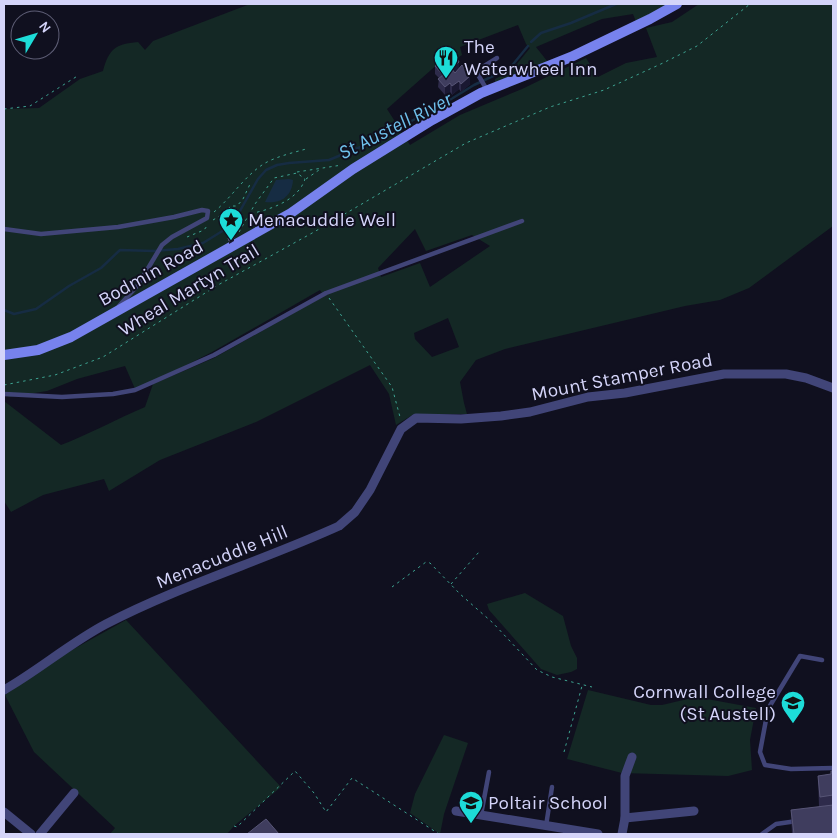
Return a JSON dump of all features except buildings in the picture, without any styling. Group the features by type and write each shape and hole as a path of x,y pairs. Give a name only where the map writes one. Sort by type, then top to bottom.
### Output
{"main road":[{"name":"Bodmin Road","path":"4,355 38,350 71,337 291,213 353,169 486,88 571,58 677,4"}],"street":[{"name":"Mount Stamper Road","path":"416,418 461,419 530,412 588,397 625,393 724,374 786,374 806,378 833,388"},
{"name":"Menacuddle Hill","path":"4,690 106,624 192,585 339,526 355,512 370,490 401,429 416,418"},
{"path":"622,834 625,818 625,776 632,757"},
{"path":"40,834 74,793"},
{"path":"456,810 598,834"},
{"path":"625,818 694,811"},
{"path":"4,812 31,834"}],"lane":[{"path":"486,88 477,73 478,70 497,58"},
{"path":"4,229 41,234 118,227 202,210 208,211 207,218 172,237 162,245 138,285 111,315"},
{"path":"4,394 62,397 113,394 135,390 214,355 326,293 522,221"},
{"path":"822,660 800,656 768,709 760,752 765,765 791,769 833,768"},
{"path":"482,815 489,772"},
{"path":"546,826 552,787"},
{"path":"762,834 776,824 806,820"}],"path":[{"name":"Wheal Martyn Trail","path":"4,385 55,375 103,357 218,285 314,232 466,143 550,107 604,90 663,63 697,46 750,4"},
{"path":"4,109 30,106 79,75"},
{"path":"207,218 227,201 262,164 306,148"},
{"path":"251,182 243,199 237,206 230,206 227,214 231,221 242,228 255,204 274,178 342,165"},
{"path":"250,214 276,207 298,191 305,179 320,169"},
{"path":"297,173 305,179"},
{"path":"326,293 392,387 397,409 405,426"},
{"path":"450,584 478,552"},
{"path":"392,587 426,562 430,563 493,623 537,670 552,677 592,688"},
{"path":"564,752 583,685"},
{"path":"234,826 237,827 295,771 326,812 352,778 439,834"}],"green space":[{"path":"250,4 676,4 637,24 633,14 602,19 536,47 551,66 495,89 495,79 512,70 530,48 526,44 518,25 460,47 462,55 456,59 440,62 387,109 410,145 460,115 522,89 586,58 598,77 626,63 657,57 646,28 672,22 699,4 833,4 833,226 749,288 720,300 685,306 505,349 476,360 460,382 467,414 414,414 396,425 389,394 370,365 256,422 160,460 109,491 104,479 43,495 11,512 4,501 4,401 61,445 145,407 153,384 214,358 324,296 320,290 212,352 136,391 125,366 77,379 47,391 10,397 4,395 4,109 39,108 80,79 103,71 108,57 118,46 138,42 145,50 153,41","holes":["415,229 426,251 472,235 490,246 430,287 420,263 381,277 378,268","448,318 459,347 432,357 415,339 414,333"]},
{"path":"525,593 563,616 571,646 577,658 577,669 557,675 541,669 489,610 487,604"},
{"path":"126,620 281,787 227,834 110,834 115,828 34,752 5,695 63,655"},
{"path":"588,690 651,705 662,705 696,697 756,708 750,740 752,770 728,776 622,773 567,759"},
{"path":"444,735 468,743 444,814 440,834 410,813 415,794"}],"water":[{"path":"276,180 293,180 288,195 276,202 265,202"}],"waterway":[{"name":"St Austell River","path":"531,42 541,33 616,4"},
{"name":"St Austell River","path":"4,310 14,314 36,309 69,286 101,268 120,250 154,251 178,249 203,243 232,225 258,179 266,170 277,165 289,163 329,160 375,141 474,85 510,68 528,46"}],"place":[{"name":"The Waterwheel Inn","path":"446,79"},
{"name":"Menacuddle Well","path":"231,241"},
{"name":"Cornwall College (St Austell)","path":"793,724"},
{"name":"Poltair School","path":"471,824"}]}
